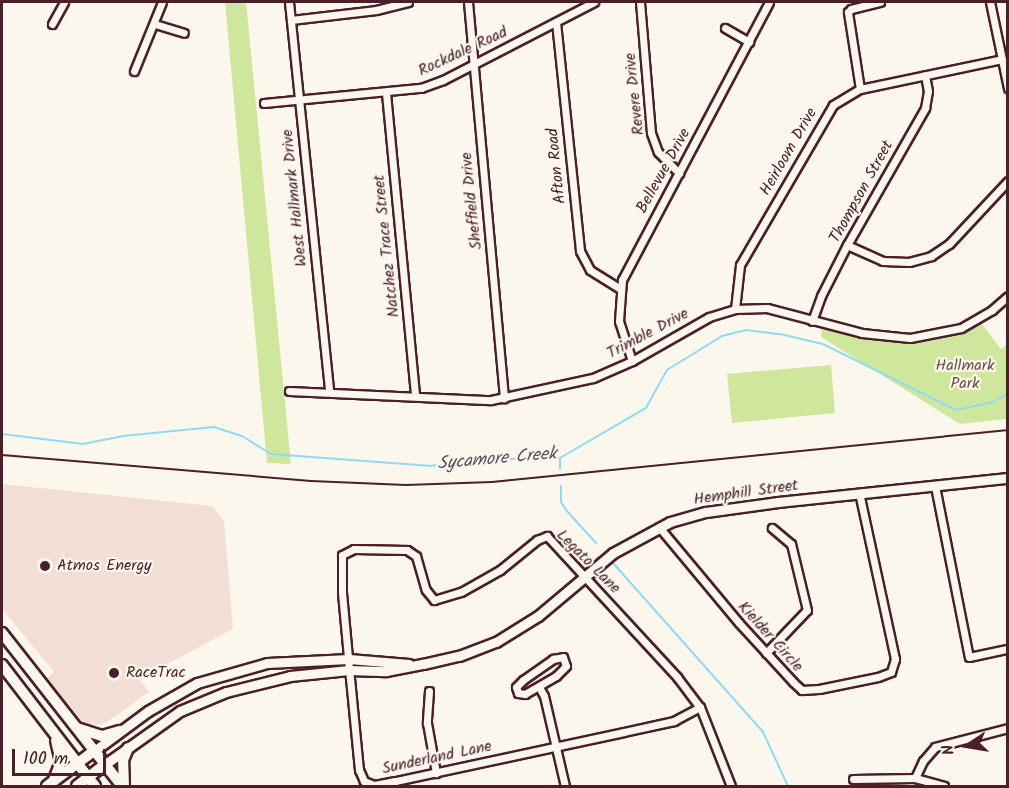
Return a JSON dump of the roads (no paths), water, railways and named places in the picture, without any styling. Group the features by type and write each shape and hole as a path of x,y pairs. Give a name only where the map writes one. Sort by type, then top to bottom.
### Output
{"main road":[{"path":"3,639 123,786"},
{"path":"2,665 91,782"},
{"path":"74,726 87,733 102,736 120,731"},
{"path":"49,785 61,762 54,735"},
{"path":"123,786 123,760 128,748"},
{"path":"49,785 94,751"},
{"path":"77,786 91,782 105,765"}],"street":[{"path":"52,24 64,2"},
{"path":"134,71 162,2"},
{"name":"West Hallmark Drive","path":"289,2 329,392"},
{"path":"291,20 376,10 408,2"},
{"name":"Sheffield Drive","path":"468,2 504,398"},
{"name":"Rockdale Road","path":"264,103 386,93 421,87 443,80 594,2"},
{"name":"Revere Drive","path":"640,2 653,139 658,152 679,173"},
{"name":"Bellevue Drive","path":"632,361 619,321 621,289 627,267 769,2"},
{"path":"860,89 848,12 851,9 880,2"},
{"path":"990,2 1008,88"},
{"name":"Afton Road","path":"556,22 580,251 590,270 621,289"},
{"path":"155,24 184,33"},
{"path":"725,28 749,42"},
{"name":"Heirloom Drive","path":"735,309 738,273 746,253 826,114 841,98 860,89 1002,59"},
{"name":"Thompson Street","path":"812,321 821,296 847,245 925,108 928,91 925,75"},
{"name":"Natchez Trace Street","path":"386,93 415,396"},
{"path":"847,245 883,261 909,262 931,256 949,244 1008,181"},
{"name":"Trimble Drive","path":"289,391 415,396 469,401 504,398 593,378 632,361 709,317 735,309 767,308 812,321 886,337 928,336 967,325 992,310 1008,296"},
{"name":"Hemphill Street","path":"105,765 180,711 226,692 290,676 350,670 386,671 459,656 496,642 538,616 613,553 659,527 706,512 1008,478"},
{"path":"935,486 969,657 1008,649"},
{"name":"Kielder Circle","path":"659,527 766,653 802,690 868,679 891,672 895,659 859,493"},
{"path":"766,653 807,610 791,544 772,528"},
{"name":"Legato Lane","path":"342,555 354,549 407,550 416,556 426,590 434,600 460,592 500,570 537,540 547,536 677,677 700,707 728,786"},
{"name":"Sunderland Lane","path":"342,555 342,592 359,770 364,781 374,785 674,721 700,707"},
{"path":"563,657 566,666 539,687 525,694 518,693 516,687 553,659 563,657"},
{"name":"Hemphill Street","path":"94,751 148,711 196,683 267,663 349,659 423,664"},
{"path":"220,676 226,692"},
{"path":"539,687 565,786"},
{"path":"429,691 427,723 436,773"},
{"path":"915,778 923,761 935,747 1008,728"},
{"path":"854,779 915,778 944,786"}],"waterway":[{"name":"Sycamore Creek","path":"2,434 83,444 123,436 214,427 242,436 271,454 429,466 501,459 560,458 646,408 667,370 722,336 746,330 780,334 823,344 956,410 993,402 1008,393"},
{"path":"560,459 560,469"},
{"path":"561,486 561,502 596,543"},
{"path":"613,563 763,732 788,786"}],"railway":[{"path":"2,455 311,481 406,485 492,482 1008,430"}],"place":[{"name":"Atmos Energy","path":"45,566"},
{"name":"RaceTrac","path":"114,673"}],"park label":[{"name":"Hallmark Park","path":"965,375"}]}
